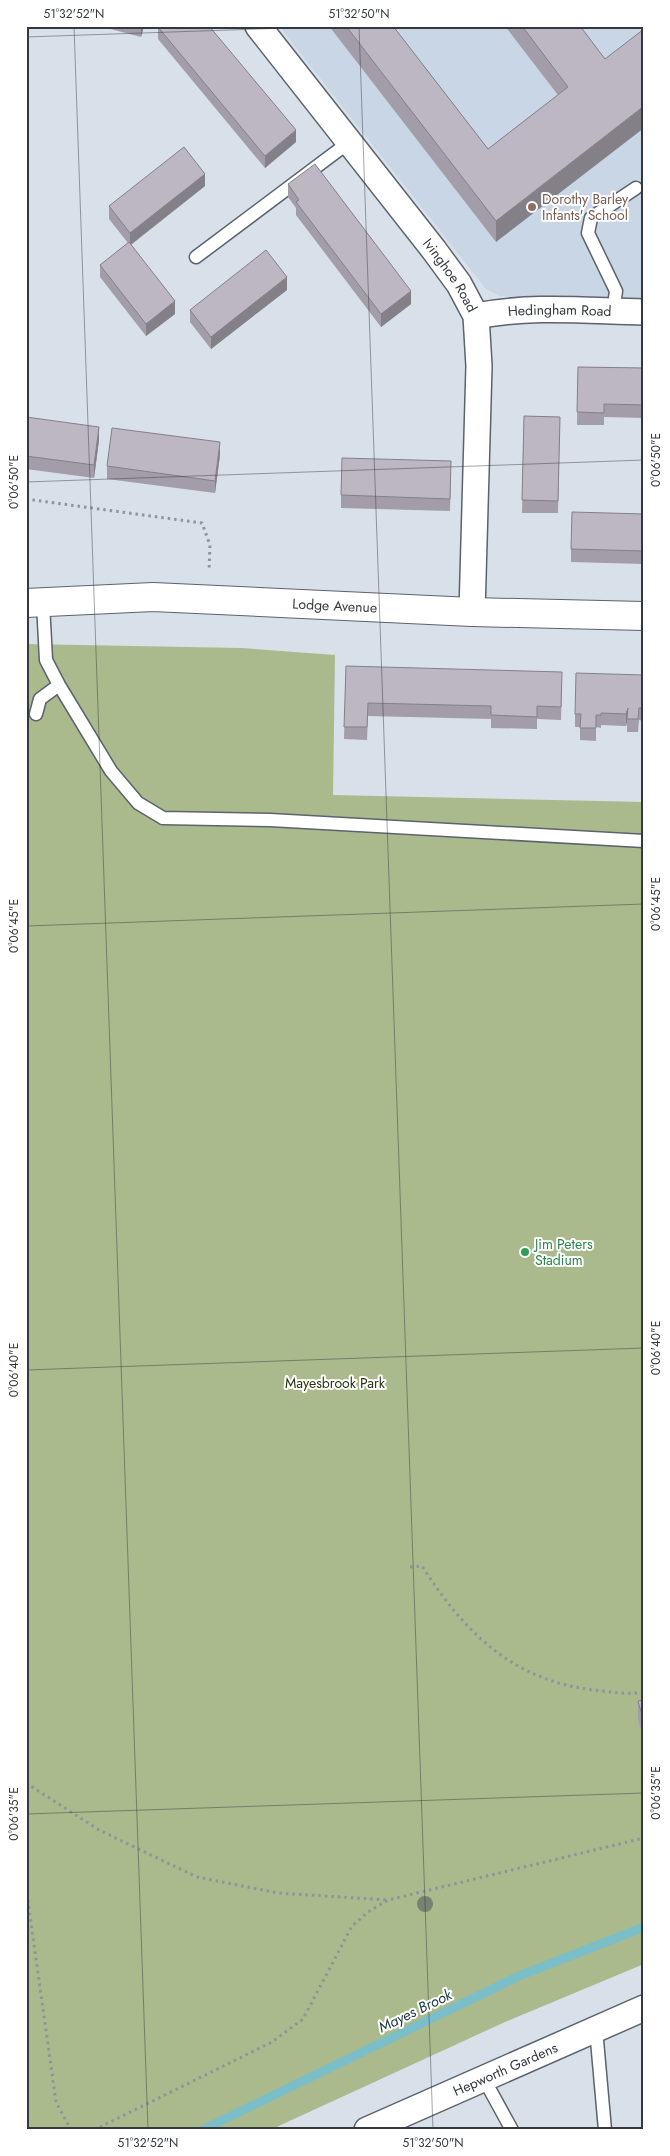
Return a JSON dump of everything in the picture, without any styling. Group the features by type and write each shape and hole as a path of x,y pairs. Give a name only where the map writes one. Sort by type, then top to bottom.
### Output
{"street":[{"name":"Ivinghoe Road","path":"258,26 439,257 459,284 476,316 479,366 472,612"},
{"name":"Hedingham Road","path":"476,316 502,311 535,309 644,312"},
{"name":"Lodge Avenue","path":"35,603 152,597 472,612 644,616"},
{"name":"Hepworth Gardens","path":"368,2130 644,2008"}],"lane":[{"path":"196,257 348,143"},
{"path":"614,312 616,290 588,233 591,218 636,188"},
{"path":"35,603 46,660 59,685 111,771 138,803 163,818 270,820 644,841"},
{"path":"36,714 40,699 59,685"},
{"path":"596,2029 606,2130"},
{"path":"484,2079 512,2130"}],"path":[{"path":"26,499 202,523 210,544 208,600"},
{"path":"410,1567 422,1566 439,1593 463,1622 482,1642 514,1664 558,1684 616,1693 644,1692"},
{"path":"26,1783 99,1830 197,1877 278,1893 388,1900 644,1838"},
{"path":"26,1887 56,2102 71,2130"},
{"path":"94,2130 272,2042 303,2020 352,1926 368,1912 388,1900"}],"shaded area":[{"name":"Dorothy Barley Infants' School","path":"279,26 644,26 644,298 500,296 486,289"}],"green space":[{"name":"Mayesbrook Park","path":"26,644 241,648 335,655 333,795 644,802 644,1964 505,2022 270,2130 26,2130"}],"building":[{"path":"209,26 296,130 265,156 158,27"},
{"path":"346,26 393,26 488,149 568,87 522,26 580,26 605,59 644,29 644,106 496,221"},
{"path":"184,147 205,174 130,233 109,206"},
{"path":"315,164 411,291 381,314 296,202 299,200 288,184"},
{"path":"129,242 175,301 146,324 100,265"},
{"path":"266,250 287,277 211,337 190,310"},
{"path":"578,367 644,368 644,405 604,404 604,413 577,412"},
{"path":"524,416 560,417 558,501 522,500"},
{"path":"26,417 99,427 94,465 26,456"},
{"path":"112,428 220,442 215,481 107,466"},
{"path":"342,458 451,461 450,499 341,495"},
{"path":"572,512 644,514 644,551 571,549"},
{"path":"346,666 562,672 561,707 537,706 537,717 491,715 491,706 368,703 367,727 344,727"},
{"path":"576,673 644,675 644,708 639,708 638,719 627,719 628,708 626,714 601,713 601,715 596,715 596,728 580,728 581,714 575,714"},
{"path":"644,1700 644,1722 638,1701"}],"waterway":[{"name":"Mayes Brook","path":"202,2130 519,1976 644,1927"}],"place":[{"name":"Dorothy Barley Infants' School","path":"532,207"},
{"name":"Jim Peters Stadium","path":"525,1252"}]}
